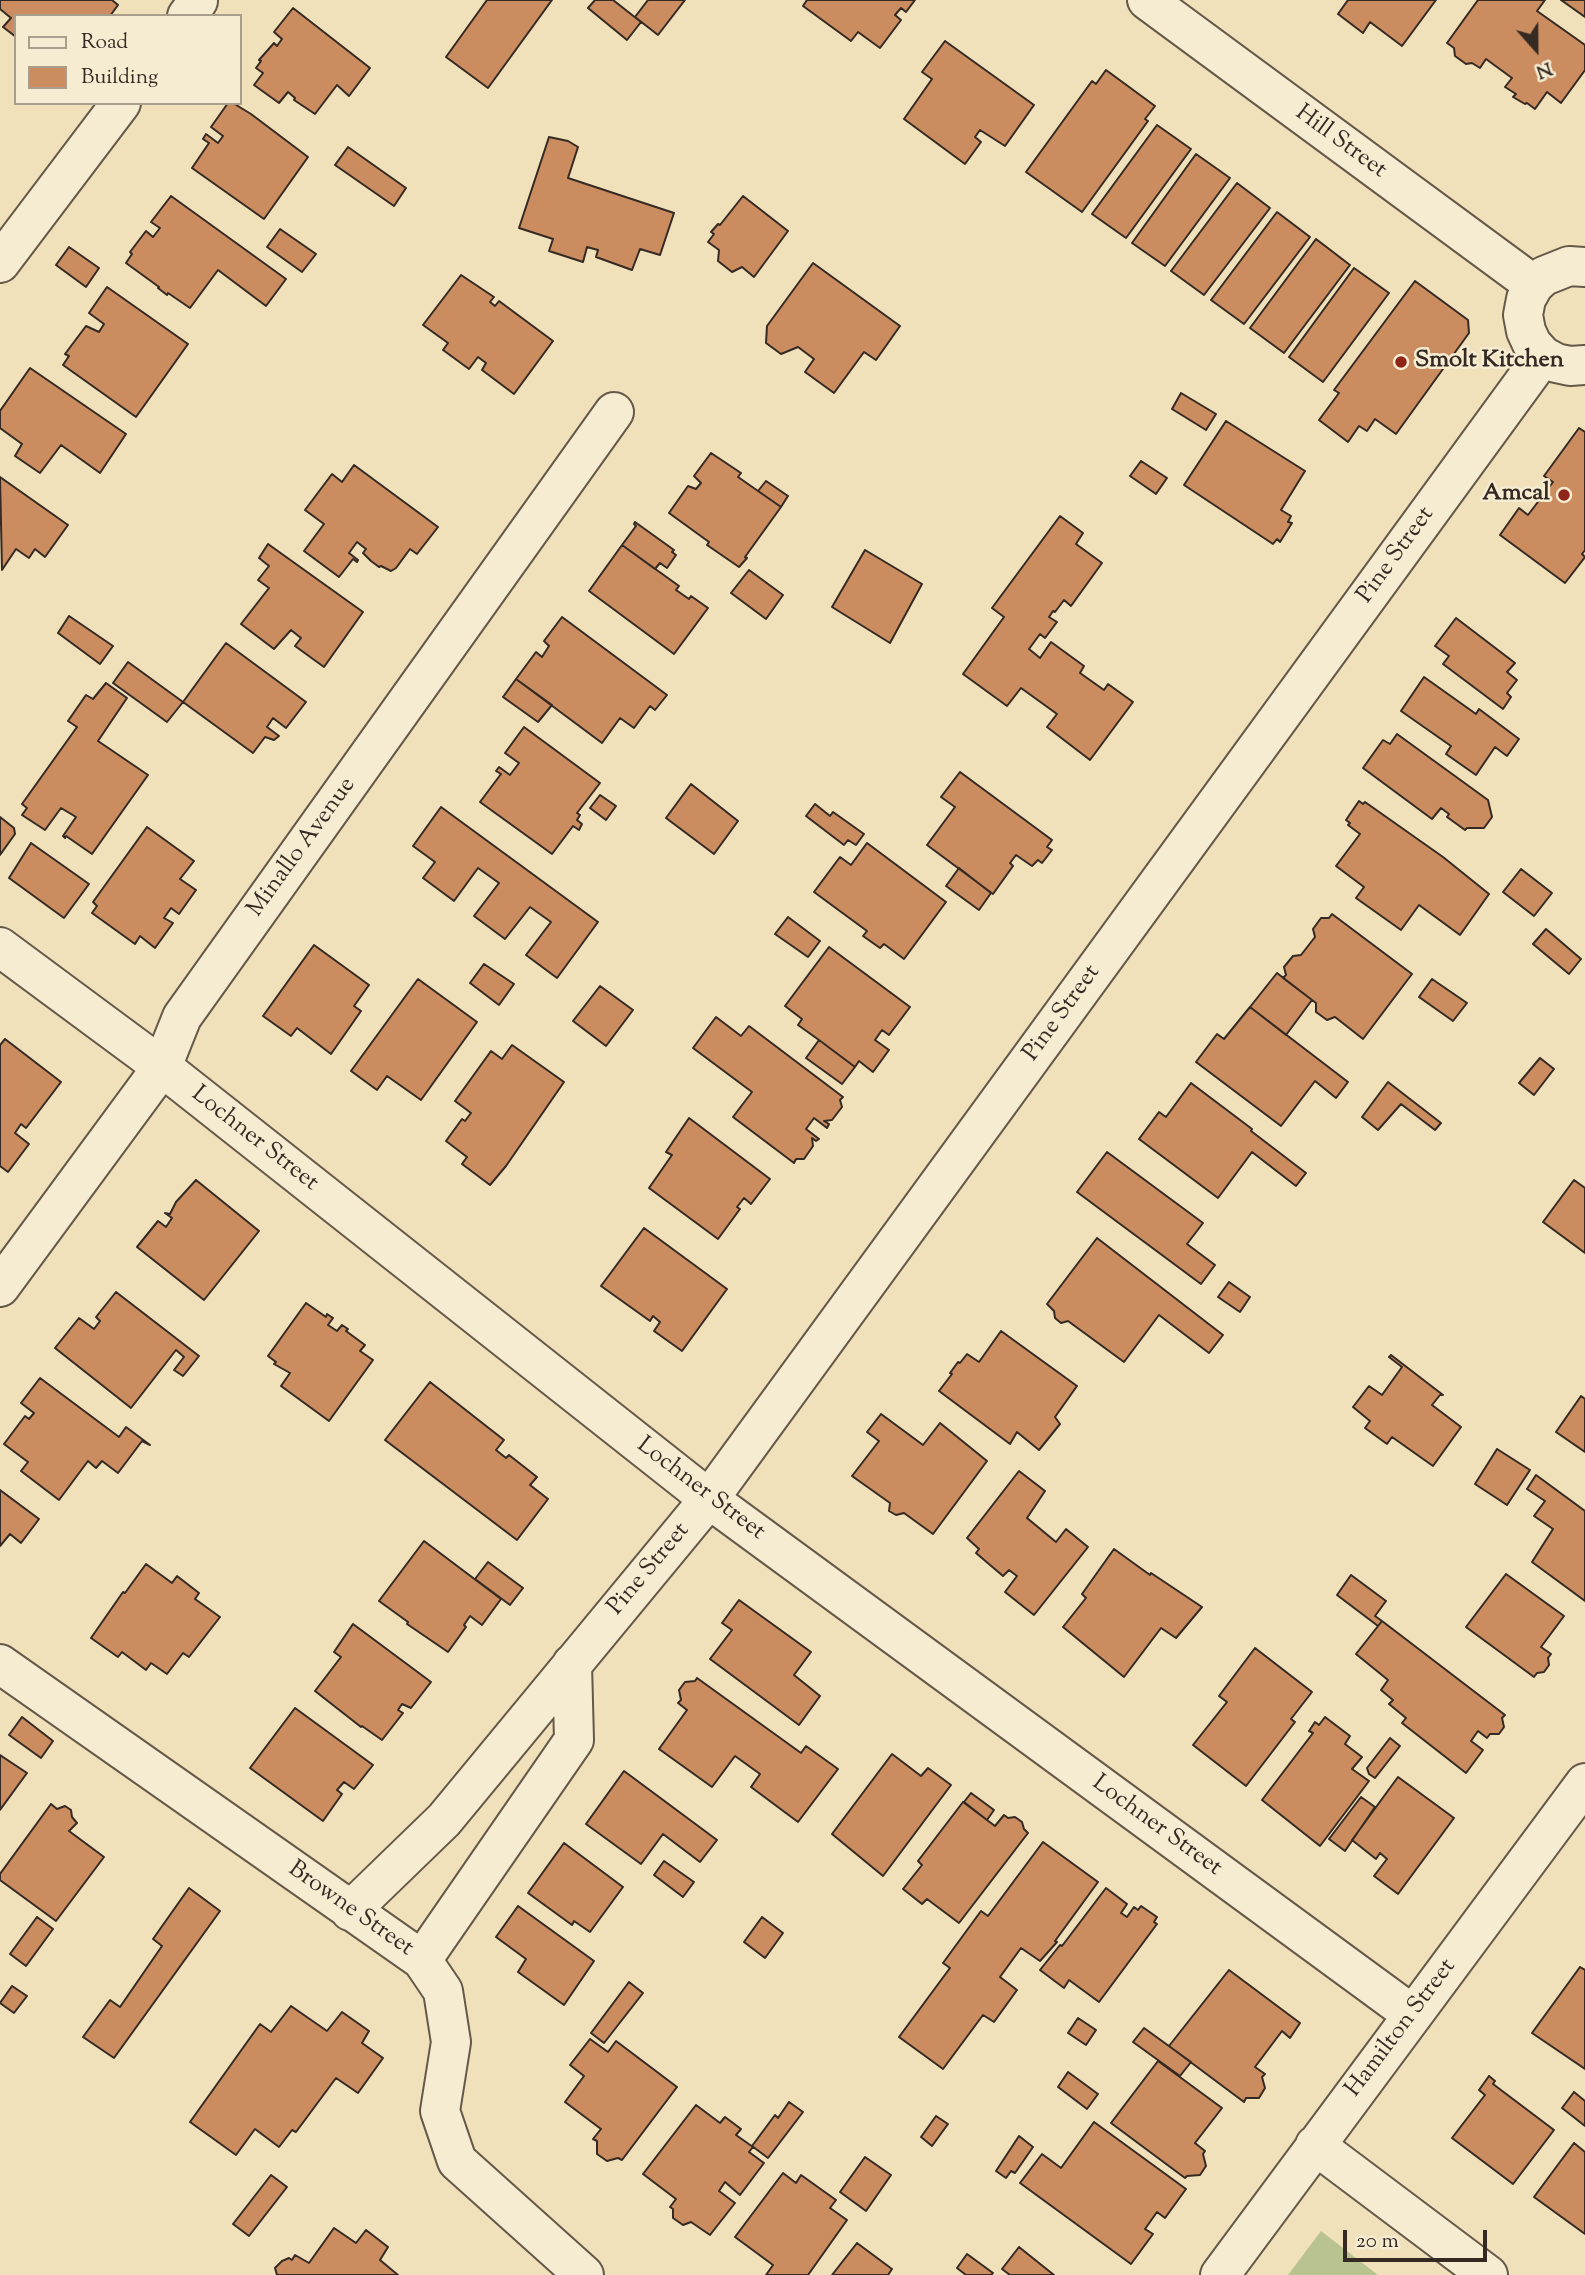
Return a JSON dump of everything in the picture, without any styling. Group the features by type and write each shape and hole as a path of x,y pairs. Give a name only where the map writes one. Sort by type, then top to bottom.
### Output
{"street":[{"name":"Hill Street","path":"1147,0 1534,285"},
{"path":"0,263 119,105"},
{"path":"1585,267 1569,266 1544,276 1534,285 1526,299 1523,315 1529,338 1543,356 1556,363 1585,365"},
{"name":"Pine Street","path":"350,1911 444,1820 709,1499 1543,356"},
{"name":"Minallo Avenue","path":"0,1287 162,1067 182,1017 614,412"},
{"name":"Lochner Street","path":"0,947 162,1067 709,1499 1413,2015"},
{"name":"Browne Street","path":"0,1664 422,1960 443,1991 451,2042 440,2111 457,2161 584,2275"},
{"path":"422,1960 575,1740 572,1664"},
{"name":"Hamilton Street","path":"1220,2275 1585,1783"},
{"path":"1315,2145 1488,2275"}],"green space":[{"path":"1321,2231 1378,2275 1288,2275"}],"building":[{"path":"0,0 112,0 118,5 111,14 14,14 14,35 3,27 11,18 0,9"},
{"path":"487,0 552,0 488,88 446,57"},
{"path":"595,0 613,0 641,22 627,40 588,8"},
{"path":"648,0 685,0 658,35 635,17"},
{"path":"807,0 915,0 906,12 901,8 895,15 901,20 880,48 858,32 851,41 803,6"},
{"path":"1348,0 1436,0 1402,46 1370,22 1363,33 1338,14"},
{"path":"1478,0 1545,0 1537,11 1585,45 1585,70 1561,103 1547,92 1535,109 1513,97 1516,94 1505,87 1512,78 1486,59 1480,68 1472,63 1466,64 1455,56 1454,48 1447,43"},
{"path":"1561,0 1585,0 1585,17"},
{"path":"293,8 370,68 349,96 337,85 315,114 294,100 288,92 279,103 254,85 263,73 256,68 261,61 259,60 274,43 277,46 282,39 274,32"},
{"path":"945,41 1034,105 1005,146 980,130 975,137 981,142 965,164 904,119 932,79 922,72"},
{"path":"1106,70 1155,106 1145,119 1148,121 1082,212 1026,172 1092,81 1096,84"},
{"path":"227,105 236,105 308,157 264,219 192,168 209,143 203,139 206,134 218,143 223,136 211,127"},
{"path":"1157,125 1191,149 1126,238 1092,214"},
{"path":"549,137 568,141 578,147 568,178 674,213 660,255 640,249 632,270 596,257 598,250 587,247 583,262 549,251 553,239 519,228"},
{"path":"348,147 406,188 394,206 335,165"},
{"path":"1196,154 1230,178 1165,266 1132,243"},
{"path":"1237,183 1270,208 1204,295 1171,271"},
{"path":"171,196 286,279 266,306 218,270 190,308 168,293 167,295 126,263 132,254 130,252 146,231 153,237 160,228 151,222"},
{"path":"743,196 788,231 754,277 742,267 732,272 718,261 719,250 708,242 714,234 711,232"},
{"path":"1277,212 1310,237 1244,324 1211,300"},
{"path":"280,229 316,254 302,272 267,247"},
{"path":"1316,239 1350,265 1284,353 1250,328"},
{"path":"69,247 99,268 86,287 56,265"},
{"path":"813,263 900,326 876,360 864,352 834,393 805,372 814,359 798,347 781,354 766,343 767,326"},
{"path":"1354,268 1389,293 1323,382 1289,357"},
{"path":"461,275 494,297 490,302 495,306 499,301 553,341 514,394 482,370 486,363 478,357 469,369 443,350 448,343 423,325"},
{"name":"Smolt Kitchen","path":"1415,281 1468,320 1469,333 1396,434 1375,419 1367,431 1359,426 1348,442 1319,420 1339,393 1334,390"},
{"path":"107,287 188,344 136,417 63,365 69,356 65,354 86,326 99,332 104,324 89,313"},
{"path":"30,368 126,434 100,473 61,445 40,473 15,456 22,444 0,428 0,411"},
{"path":"1181,393 1216,414 1206,430 1172,409"},
{"path":"1226,421 1305,471 1281,510 1291,516 1288,522 1292,523 1280,542 1277,539 1273,544 1184,485"},
{"name":"Amcal","path":"1579,428 1585,432 1585,550 1582,554 1585,557 1565,583 1500,535 1519,508 1528,515 1553,482 1544,476"},
{"path":"711,453 741,473 738,477 781,507 739,567 707,545 709,542 669,513 688,486 696,489 701,483 694,476"},
{"path":"1141,461 1167,478 1156,494 1130,476"},
{"path":"354,465 438,527 417,554 410,549 391,571 371,561 363,553 366,549 357,542 349,553 357,562 353,559 339,577 304,551 324,524 305,510 332,474 342,482"},
{"path":"0,477 68,525 45,557 35,549 29,558 16,549 2,570"},
{"path":"766,481 788,496 781,507 758,491"},
{"path":"1060,516 1083,533 1076,544 1102,563 1071,606 1064,600 1055,612 1053,611 1049,617 1057,622 1045,638 1040,634 1029,649 1040,658 1051,642 1084,666 1080,673 1104,690 1108,684 1133,702 1090,760 1047,727 1057,714 1021,688 1007,706 963,674 1004,617 992,608"},
{"path":"635,522 674,550 672,552 676,555 667,568 660,563 655,569 622,545 636,526"},
{"path":"268,544 363,612 324,667 295,646 301,638 291,630 274,649 241,624 269,588 258,580 269,566 259,558"},
{"path":"622,545 679,586 676,590 689,599 691,596 708,608 674,654 589,591"},
{"path":"865,550 922,584 890,643 832,607"},
{"path":"749,570 783,595 766,619 731,593"},
{"path":"69,616 113,646 100,664 58,633"},
{"path":"562,617 667,695 655,710 650,706 634,728 620,718 602,743 516,679 536,652 542,657 549,646 544,641"},
{"path":"1456,618 1515,663 1507,672 1517,680 1507,693 1511,697 1503,709 1443,664 1449,656 1435,646"},
{"path":"226,643 306,702 286,728 273,718 267,727 279,736 274,740 265,737 253,753 183,702"},
{"path":"128,662 183,702 167,722 113,683"},
{"path":"1424,677 1476,714 1479,709 1519,739 1507,756 1495,747 1476,775 1446,754 1451,746 1401,711"},
{"path":"516,679 552,705 538,722 503,697"},
{"path":"106,683 127,698 98,741 148,775 92,854 63,836 76,817 61,808 45,830 22,815 27,808 22,804 77,727 68,721 86,695 93,699"},
{"path":"524,727 600,783 577,813 580,815 577,820 582,824 579,830 573,826 552,854 480,802 501,774 496,771 499,767 510,775 519,763 505,753"},
{"path":"1397,734 1488,800 1492,817 1484,828 1465,830 1447,817 1449,814 1441,808 1432,819 1363,768 1383,740 1390,744"},
{"path":"960,772 1052,840 1047,847 1052,850 1042,863 1038,860 1032,866 1016,855 1010,863 1013,866 993,894 927,845 955,807 941,797"},
{"path":"691,784 738,821 714,854 666,818"},
{"path":"600,795 616,806 606,820 590,808"},
{"path":"1359,801 1363,804 1365,802 1443,857 1489,894 1460,935 1419,905 1401,930 1356,898 1364,887 1336,866 1360,834 1348,825 1350,823 1346,820"},
{"path":"815,804 830,816 833,812 864,834 856,845 848,840 844,845 806,816"},
{"path":"441,807 598,922 557,978 526,955 551,922 530,907 505,939 474,916 499,883 478,868 454,901 423,878 435,862 413,846"},
{"path":"0,817 14,828 15,834 0,855"},
{"path":"147,827 194,861 180,879 196,890 179,914 171,908 164,918 173,923 155,948 140,936 135,944 92,913 97,906 93,902"},
{"path":"31,843 89,884 64,918 9,878"},
{"path":"867,843 946,902 904,959 884,944 880,948 863,936 867,931 814,892 840,857 851,865"},
{"path":"959,868 991,893 979,910 946,886"},
{"path":"1521,869 1552,893 1534,916 1503,892"},
{"path":"1332,914 1412,974 1363,1039 1335,1017 1327,1020 1316,1012 1316,1003 1283,978 1286,975 1284,967 1293,956 1301,955 1315,937 1313,929 1321,918 1329,918"},
{"path":"788,917 820,941 808,957 775,934"},
{"path":"1546,929 1581,959 1569,974 1533,944"},
{"path":"314,945 369,985 354,1006 361,1011 331,1054 297,1028 291,1036 263,1016"},
{"path":"829,947 910,1007 889,1035 882,1030 875,1040 889,1050 873,1072 859,1061 855,1067 798,1025 802,1019 785,1006"},
{"path":"484,964 514,984 499,1005 470,983"},
{"path":"1277,973 1312,1000 1286,1035 1250,1007"},
{"path":"418,979 477,1022 421,1100 387,1076 377,1090 351,1071"},
{"path":"1432,979 1467,1003 1453,1021 1419,997"},
{"path":"600,986 633,1010 606,1046 573,1021"},
{"path":"1250,1007 1348,1082 1336,1098 1315,1081 1281,1126 1196,1062 1217,1034 1224,1039"},
{"path":"716,1017 741,1036 749,1026 843,1097 840,1100 842,1107 832,1120 824,1121 829,1124 827,1128 814,1118 806,1129 819,1139 816,1141 812,1138 813,1146 804,1159 796,1159 794,1163 733,1117 752,1092 693,1048"},
{"path":"5,1039 61,1082 26,1128 21,1124 15,1133 29,1144 8,1172 0,1166 0,1045"},
{"path":"819,1040 855,1067 842,1084 806,1058"},
{"path":"512,1045 564,1082 490,1185 462,1164 467,1157 446,1141 462,1119 465,1121 471,1113 455,1101 491,1051 502,1059"},
{"path":"1540,1058 1554,1069 1534,1095 1519,1083"},
{"path":"1388,1082 1441,1123 1435,1130 1401,1104 1378,1130 1362,1117"},
{"path":"1191,1083 1306,1173 1296,1186 1252,1152 1218,1198 1139,1139 1159,1112 1166,1117"},
{"path":"689,1118 770,1179 751,1204 744,1198 737,1207 740,1209 718,1239 649,1188 672,1155 666,1152"},
{"path":"1107,1152 1203,1223 1187,1244 1215,1265 1201,1284 1077,1192"},
{"path":"196,1180 259,1231 204,1300 137,1247 158,1221 166,1227 172,1218 165,1213 170,1214 176,1202"},
{"path":"1574,1180 1585,1188 1585,1253 1543,1222"},
{"path":"644,1228 727,1289 682,1351 654,1331 660,1322 653,1316 650,1321 601,1286"},
{"path":"1097,1238 1223,1335 1209,1353 1159,1315 1124,1362 1068,1321 1061,1323 1055,1318 1054,1311 1047,1304"},
{"path":"1229,1282 1250,1297 1240,1312 1218,1297"},
{"path":"116,1292 199,1356 183,1376 174,1370 184,1357 176,1350 131,1408 55,1348 79,1318 94,1329 100,1321 96,1317"},
{"path":"306,1303 326,1317 327,1314 333,1318 328,1325 337,1331 342,1325 348,1329 346,1331 365,1345 360,1351 373,1360 329,1421 281,1386 290,1373 274,1364 276,1362 268,1356"},
{"path":"1001,1331 1077,1386 1055,1417 1060,1424 1039,1450 1017,1432 1010,1444 939,1391 958,1362 967,1354 979,1362"},
{"path":"1391,1355 1443,1395 1432,1405 1461,1427 1433,1466 1392,1437 1387,1444 1365,1428 1370,1421 1353,1407 1369,1386 1382,1395 1402,1367 1389,1357"},
{"path":"40,1378 119,1437 126,1427 150,1445 142,1441 118,1473 102,1461 96,1468 88,1461 59,1500 21,1471 28,1462 4,1444 25,1416 29,1419 34,1413 21,1403"},
{"path":"430,1382 504,1440 496,1450 506,1458 509,1455 537,1477 530,1485 548,1499 517,1540 385,1440"},
{"path":"1581,1396 1585,1399 1585,1452 1556,1432"},
{"path":"881,1414 923,1445 940,1423 987,1461 933,1534 904,1513 896,1515 889,1511 890,1503 852,1476 879,1441 867,1432"},
{"path":"1497,1449 1530,1470 1507,1505 1475,1484"},
{"path":"1019,1471 1045,1491 1027,1518 1056,1542 1066,1529 1088,1547 1034,1615 1005,1592 1017,1576 1009,1570 1003,1576 976,1553 979,1549 967,1538"},
{"path":"1536,1475 1585,1511 1585,1601 1532,1562 1553,1529 1534,1516 1545,1501 1527,1489"},
{"path":"0,1490 39,1519 21,1543 10,1534 0,1546"},
{"path":"424,1541 501,1599 482,1625 470,1616 464,1625 466,1627 448,1652 379,1601"},
{"path":"1114,1549 1202,1607 1176,1638 1161,1628 1124,1677 1063,1627 1086,1598 1082,1594"},
{"path":"488,1562 523,1588 510,1605 475,1579"},
{"path":"146,1564 172,1583 177,1576 199,1593 195,1599 220,1617 189,1657 183,1653 167,1674 151,1663 146,1670 122,1652 118,1657 91,1638"},
{"path":"1506,1574 1564,1616 1541,1647 1551,1654 1548,1658 1549,1665 1544,1672 1537,1673 1534,1677 1466,1627"},
{"path":"1351,1575 1386,1601 1375,1616 1382,1621 1378,1626 1337,1595"},
{"path":"739,1600 811,1652 794,1675 820,1696 799,1725 710,1659 732,1630 722,1623"},
{"path":"1382,1621 1505,1715 1502,1718 1504,1727 1499,1734 1490,1734 1487,1738 1478,1731 1471,1741 1483,1750 1466,1773 1402,1723 1406,1718 1389,1704 1393,1700 1381,1690 1388,1680 1356,1654"},
{"path":"353,1624 431,1682 411,1708 402,1704 398,1710 403,1713 382,1740 315,1691 341,1657 334,1652"},
{"path":"1255,1648 1312,1692 1291,1719 1295,1722 1246,1786 1193,1745 1227,1702 1219,1696"},
{"path":"697,1678 801,1753 806,1746 838,1769 798,1822 751,1787 760,1774 735,1756 712,1787 659,1749 687,1710 678,1703 681,1700 679,1690 685,1682 695,1681"},
{"path":"295,1708 373,1765 354,1789 344,1782 337,1790 342,1794 323,1821 250,1768"},
{"path":"22,1717 53,1741 41,1758 9,1735"},
{"path":"1325,1717 1350,1736 1345,1744 1362,1757 1352,1769 1369,1781 1320,1846 1262,1800 1313,1733 1309,1731 1315,1722 1319,1725"},
{"path":"1390,1738 1400,1746 1375,1778 1369,1774 1367,1768"},
{"path":"892,1754 921,1776 928,1768 951,1785 883,1876 832,1834"},
{"path":"0,1755 27,1773 0,1810"},
{"path":"624,1771 717,1840 700,1862 663,1834 641,1864 586,1824"},
{"path":"1398,1777 1454,1818 1398,1894 1374,1876 1387,1859 1380,1853 1376,1859 1352,1840"},
{"path":"971,1793 994,1810 987,1820 964,1802"},
{"path":"1361,1797 1375,1807 1345,1851 1329,1839"},
{"path":"963,1802 995,1826 1004,1815 1008,1818 1015,1817 1022,1822 1028,1833 959,1923 927,1899 922,1904 903,1889 922,1865 918,1861"},
{"path":"51,1804 57,1809 65,1806 71,1810 77,1823 69,1831 104,1857 56,1921 0,1880 0,1874"},
{"path":"1043,1842 1098,1882 1055,1941 1057,1942 1040,1961 1021,1948 1000,1977 1017,1990 994,2022 983,2015 943,2069 899,2037 950,1968 943,1963 981,1911 988,1916"},
{"path":"564,1843 623,1887 590,1932 574,1921 572,1925 528,1893"},
{"path":"664,1861 694,1882 683,1897 654,1875"},
{"path":"189,1888 220,1911 114,2058 83,2037 110,2000 120,2007 162,1946 153,1939"},
{"path":"1106,1888 1127,1904 1121,1913 1127,1917 1134,1907 1138,1910 1141,1906 1157,1917 1154,1922 1157,1924 1099,2002 1069,1980 1064,1988 1040,1970"},
{"path":"518,1906 594,1961 564,2005 518,1972 526,1959 496,1937"},
{"path":"37,1917 53,1929 26,1966 10,1954"},
{"path":"762,1917 783,1933 765,1958 744,1942"},
{"path":"1580,1967 1585,1970 1585,2069 1532,2033"},
{"path":"1229,1970 1300,2023 1290,2038 1282,2031 1255,2067 1265,2074 1262,2077 1265,2088 1259,2098 1246,2098 1244,2102 1169,2046"},
{"path":"629,1982 643,1993 604,2043 591,2033"},
{"path":"12,1986 27,1996 14,2013 0,2003"},
{"path":"291,2006 327,2031 342,2012 369,2031 362,2043 383,2058 358,2093 336,2078 296,2132 292,2130 279,2147 255,2129 236,2155 190,2122 260,2024 271,2032"},
{"path":"1078,2018 1096,2030 1086,2045 1068,2033"},
{"path":"1144,2028 1191,2062 1180,2076 1133,2042"},
{"path":"590,2039 608,2052 616,2041 677,2087 622,2160 618,2158 607,2161 597,2154 597,2141 593,2139 601,2129 565,2102 584,2076 570,2065"},
{"path":"1158,2061 1222,2108 1195,2143 1205,2151 1203,2154 1206,2166 1200,2175 1185,2178 1111,2123"},
{"path":"1068,2072 1098,2094 1087,2109 1058,2087"},
{"path":"1489,2076 1495,2081 1493,2084 1554,2130 1513,2184 1452,2138 1485,2095 1479,2090"},
{"path":"1574,2092 1585,2101 1585,2126 1562,2108"},
{"path":"789,2102 803,2112 768,2158 752,2146 775,2115 778,2118"},
{"path":"696,2105 720,2123 725,2117 741,2129 736,2135 753,2147 749,2152 764,2163 740,2195 725,2182 719,2191 735,2203 710,2235 691,2222 683,2225 673,2218 673,2209 670,2207 676,2199 643,2174"},
{"path":"936,2116 948,2124 932,2146 921,2137"},
{"path":"1094,2122 1186,2189 1165,2218 1157,2212 1145,2229 1153,2234 1131,2264 1020,2183 1042,2154 1061,2168"},
{"path":"1019,2136 1033,2147 1015,2173 1011,2171 1006,2178 996,2171"},
{"path":"1574,2143 1585,2152 1585,2234 1534,2197"},
{"path":"865,2157 891,2175 866,2211 840,2192"},
{"path":"783,2173 796,2183 801,2175 836,2200 830,2208 847,2220 808,2275 766,2275 773,2265 735,2237"},
{"path":"271,2175 287,2187 249,2236 233,2224"},
{"path":"334,2228 356,2243 366,2230 388,2247 380,2260 398,2275 277,2275 275,2268 282,2261 289,2258 292,2260 295,2255 309,2263"},
{"path":"857,2243 892,2269 888,2275 832,2275"},
{"path":"1019,2247 1054,2275 1010,2275 1002,2269"},
{"path":"967,2254 993,2273 966,2275 957,2268"}],"place":[{"name":"Smolt Kitchen","path":"1401,362"},
{"name":"Amcal","path":"1564,495"}]}
